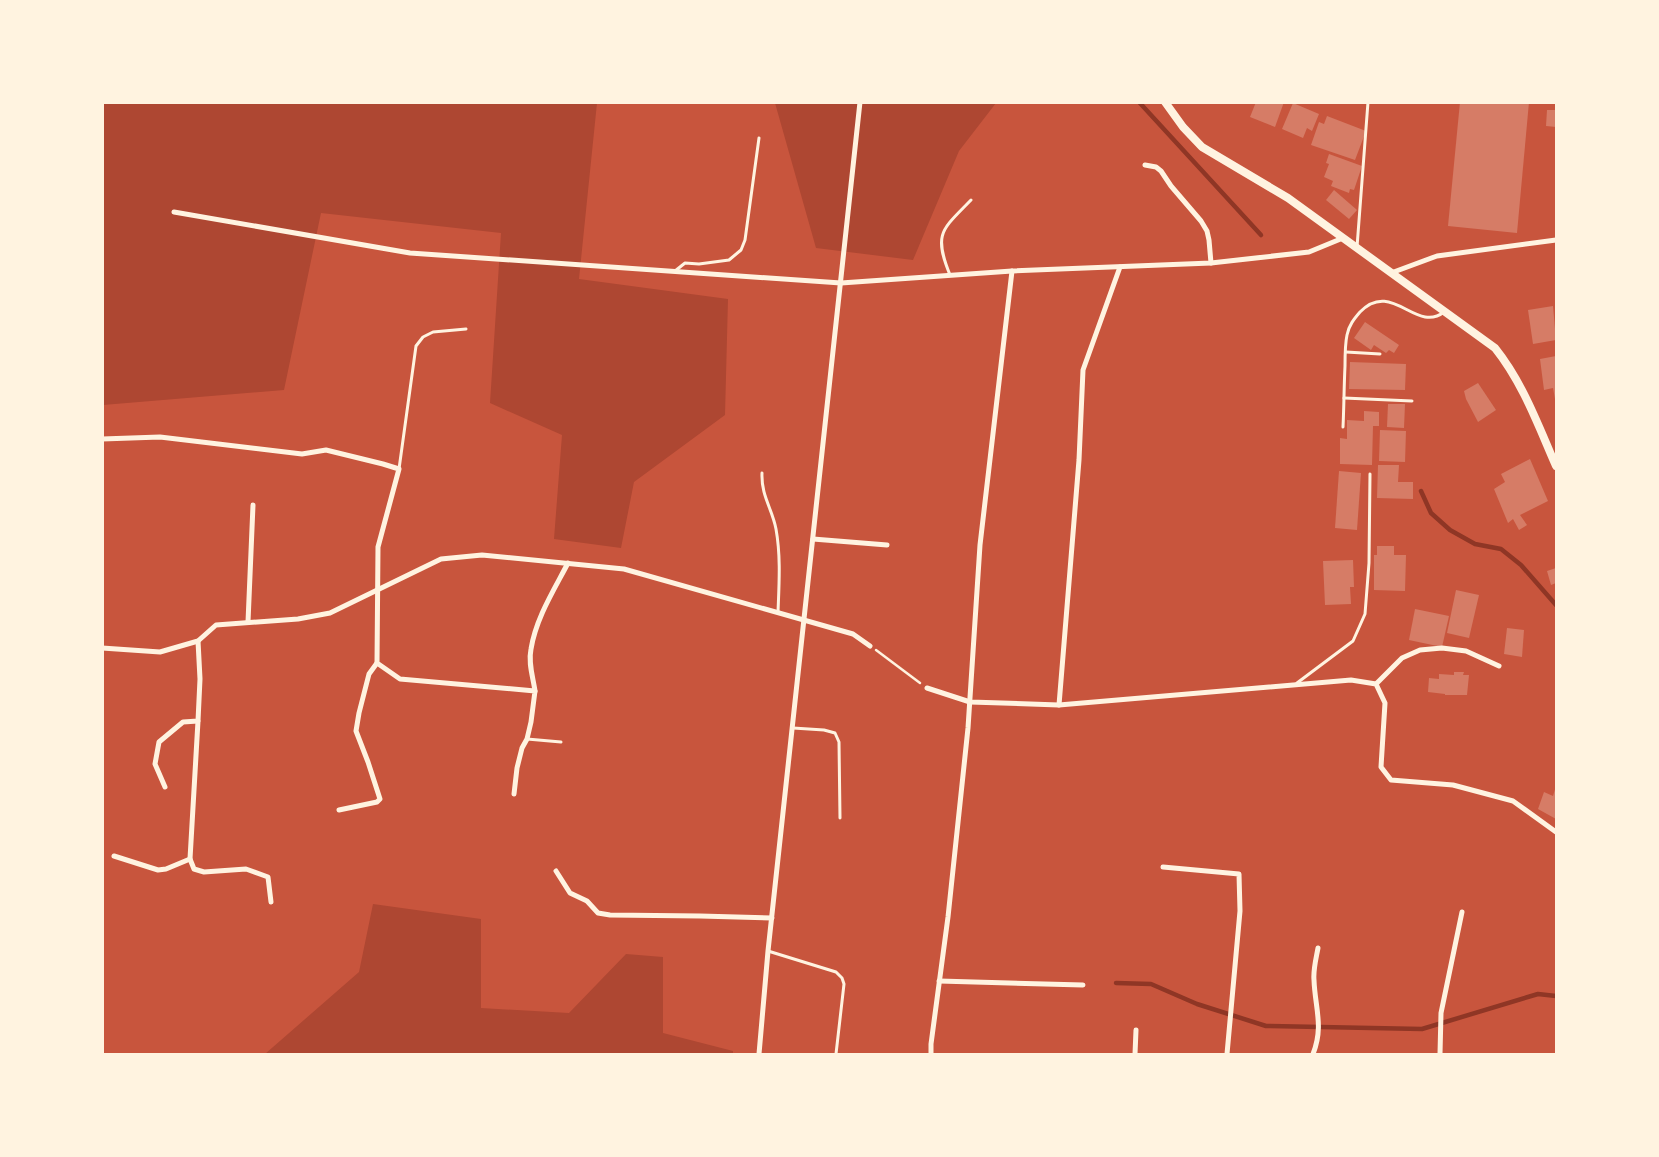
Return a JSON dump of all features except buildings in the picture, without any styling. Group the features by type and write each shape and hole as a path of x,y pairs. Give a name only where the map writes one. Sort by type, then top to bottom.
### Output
{"street":[{"path":"759,1054 768,951 860,102"},
{"path":"1165,102 1183,127 1202,147 1288,198 1495,348 1522,388 1556,466"},
{"path":"1145,165 1156,167 1161,171 1171,186 1201,221 1207,231 1211,264"},
{"path":"174,212 410,252 841,283 1012,271 1211,264 1309,252 1344,238"},
{"path":"1391,273 1437,256 1556,240"},
{"path":"1059,705 1079,460 1083,370 1120,268"},
{"path":"931,1054 948,917 970,702 980,545 1012,271"},
{"path":"102,439 160,437 302,454 326,450 399,469 378,548 377,663 369,674 356,731 380,799 377,802 339,810"},
{"path":"248,622 253,505"},
{"path":"813,540 887,544"},
{"path":"102,648 160,652 198,641 216,625 298,619 330,613 441,559 482,555 624,569 853,634 870,646"},
{"path":"514,794 515,774 522,748 527,739 535,691 530,650 544,610 568,563"},
{"path":"198,641 200,678 190,859 194,869 204,872 246,869 268,876 271,902"},
{"path":"1376,684 1402,658 1420,650 1442,648 1466,651 1499,666"},
{"path":"377,663 400,680 535,691"},
{"path":"927,688 970,702 1059,705 1351,680 1376,684"},
{"path":"1376,684 1385,703 1381,767 1391,780 1452,785 1513,801 1556,832"},
{"path":"165,788 155,764 159,742 183,722 198,721"},
{"path":"114,856 158,870 166,869 190,859"},
{"path":"1163,867 1238,874 1240,911 1227,1054"},
{"path":"556,871 570,893 587,901 598,913 610,915 772,918"},
{"path":"1440,1054 1441,1013 1462,912"},
{"path":"1314,1054 1318,1040 1319,1015 1314,979 1318,948"},
{"path":"940,981 1083,984"},
{"path":"1135,1054 1136,1030"}],"lane":[{"path":"1357,248 1368,102"},
{"path":"674,271 685,263 699,264 729,260 741,250 745,240 759,138"},
{"path":"950,275 942,256 942,235 946,226 971,200"},
{"path":"1343,427 1347,335 1353,320 1364,308 1380,300 1395,302 1412,313 1421,316 1435,318 1445,312"},
{"path":"399,469 416,346 423,337 433,332 466,329"},
{"path":"1346,352 1380,354"},
{"path":"1344,398 1412,401"},
{"path":"762,473 762,486 776,526 778,545 778,613"},
{"path":"1295,685 1352,641 1366,614 1369,563 1370,474"},
{"path":"793,728 824,730 835,733 839,742 840,818"},
{"path":"527,739 561,742"},
{"path":"768,951 836,972 842,978 844,984 836,1054"}],"path":[{"path":"870,646 927,688"}],"shaded area":[{"path":"103,103 597,103 579,279 728,299 725,415 634,482 621,548 554,539 562,435 490,403 501,233 321,213 284,390 103,405"},
{"path":"775,103 996,103 959,151 913,260 816,248"},
{"path":"373,904 481,919 481,1008 569,1013 626,954 663,957 663,1033 733,1051 733,1054 265,1054 359,972"}],"waterway":[{"path":"1139,102 1261,235"},
{"path":"1421,491 1431,513 1450,530 1475,544 1501,549 1521,565 1556,605"},
{"path":"1116,983 1151,984 1197,1004 1266,1026 1422,1029 1538,994 1556,996"}]}
